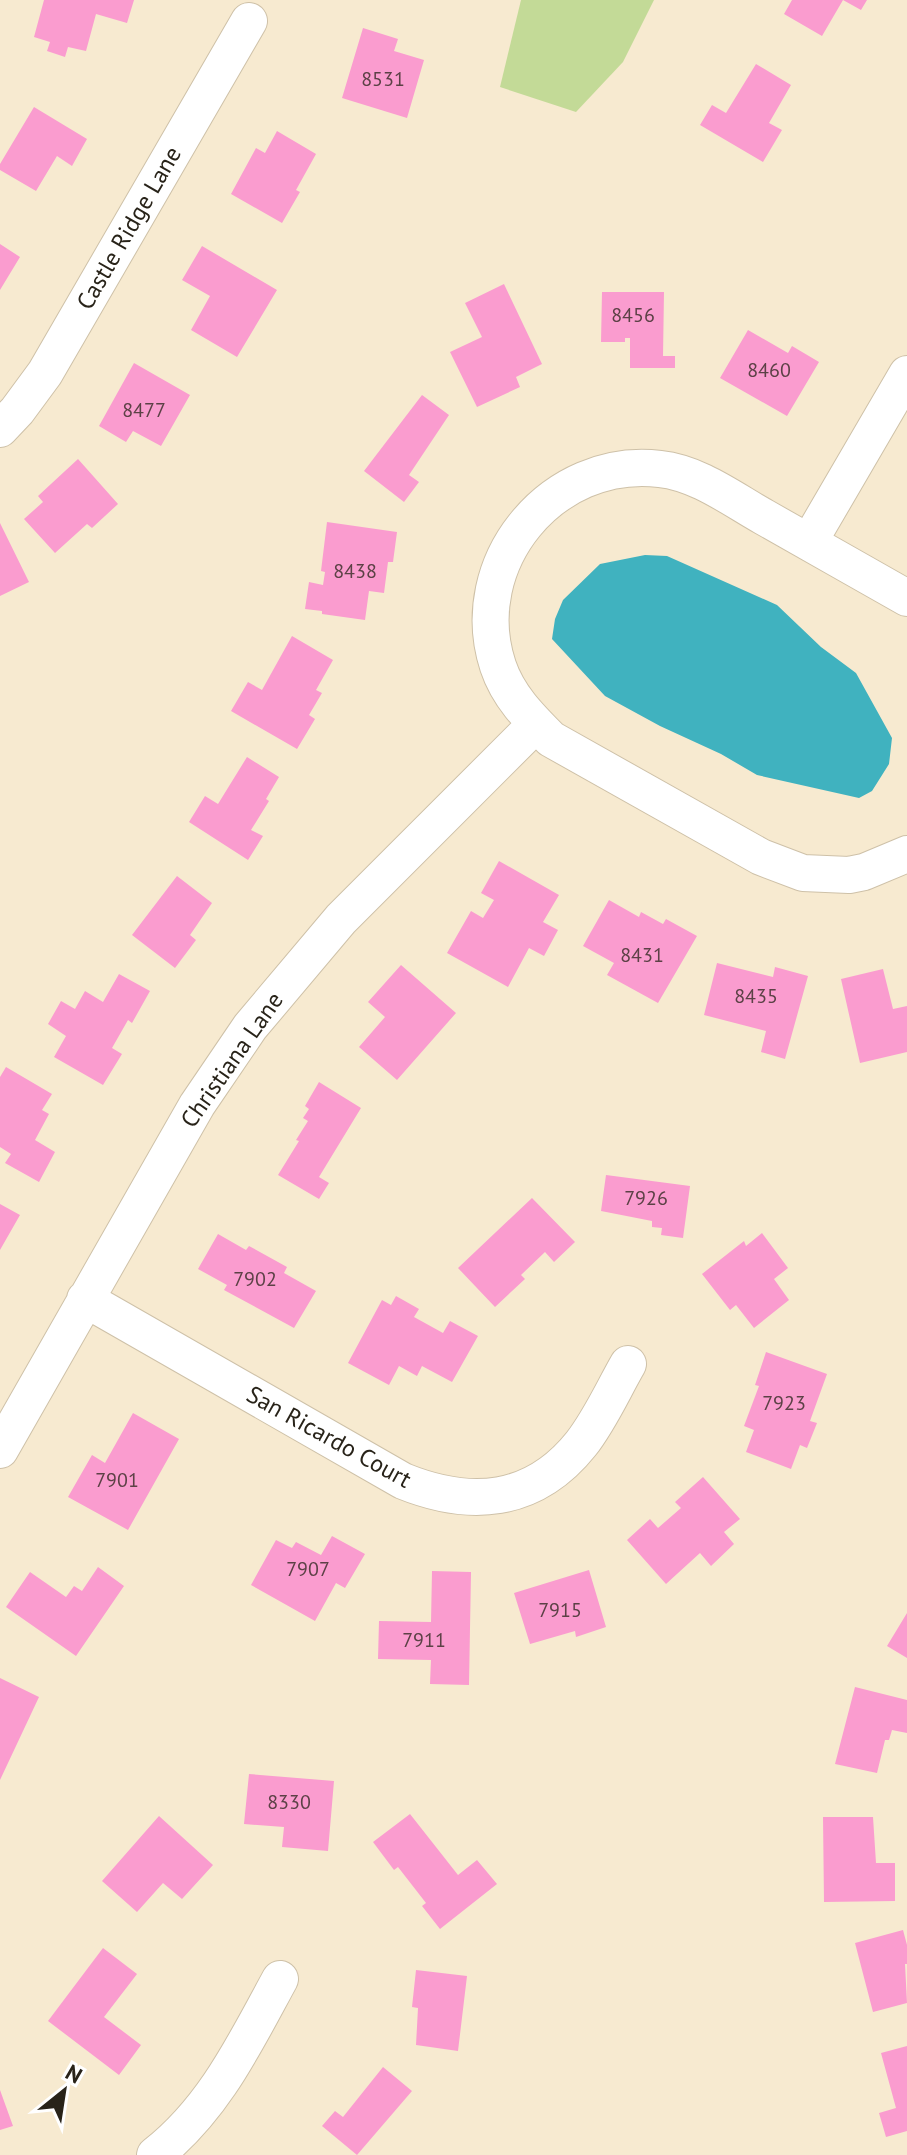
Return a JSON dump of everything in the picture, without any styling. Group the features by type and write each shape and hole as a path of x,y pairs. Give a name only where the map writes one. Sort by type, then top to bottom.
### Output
{"street":[{"name":"Castle Ridge Lane","path":"0,429 45,373 249,21"},
{"path":"809,542 907,374"},
{"path":"907,598 703,483 661,469 630,468 600,473 559,492 534,512 502,562 493,592 491,637 498,667 517,704 551,739 761,857 803,873 849,875 907,854"},
{"name":"Christiana Lane","path":"0,1450 197,1105 241,1039 341,919 536,724"},
{"name":"San Ricardo Court","path":"85,1299 403,1481 431,1492 461,1498 506,1493 535,1482 561,1465 591,1431 628,1364"},
{"path":"155,2155 184,2130 214,2095 280,1979"}],"green space":[{"path":"521,0 654,0 623,62 576,112 500,87"}],"water":[{"path":"645,555 667,556 777,605 821,647 856,673 892,738 889,764 872,791 859,798 757,775 605,696 552,639 555,619 563,600 600,564"}],"building":[{"path":"44,0 134,0 127,23 96,14 86,51 68,47 65,57 47,51 50,42 34,37"},
{"path":"792,0 843,0 822,36 784,14"},
{"path":"843,0 867,0 861,10"},
{"path":"363,28 398,39 394,51 424,60 407,118 342,98"},
{"path":"756,64 791,85 769,123 782,130 763,162 700,125 712,105 726,113"},
{"path":"34,107 87,139 72,166 57,156 36,191 0,170 0,164"},
{"path":"277,131 316,154 296,190 300,192 282,223 231,194 256,148 265,153"},
{"path":"0,244 20,257 0,290"},
{"path":"202,246 277,290 237,357 191,330 210,296 182,280"},
{"path":"504,284 542,364 516,377 520,387 477,407 450,352 482,337 465,303"},
{"path":"602,292 664,292 663,356 675,356 675,368 630,368 630,338 625,338 625,342 601,342"},
{"path":"748,330 788,353 792,346 819,362 787,416 720,378"},
{"path":"134,363 190,395 161,446 133,431 126,442 99,426"},
{"path":"422,395 449,415 409,475 419,482 404,502 364,471"},
{"path":"78,459 118,504 92,528 87,524 55,553 24,519 43,502 38,496"},
{"path":"327,522 397,532 393,562 388,562 384,593 369,591 365,620 305,609 309,582 323,585 325,572 321,571"},
{"path":"0,523 29,582 0,596"},
{"path":"292,636 333,660 316,690 322,693 309,715 315,719 297,749 231,711 248,682 262,690"},
{"path":"247,757 279,777 251,830 263,836 248,860 189,822 205,796 218,804"},
{"path":"499,861 559,895 543,922 558,930 544,956 529,948 508,987 447,953 471,911 483,918 494,900 481,893"},
{"path":"177,876 212,903 190,935 196,940 175,968 132,935"},
{"path":"609,900 639,917 641,912 663,924 666,919 697,936 658,1003 607,975 614,963 583,946"},
{"path":"717,963 773,977 775,967 808,976 785,1059 761,1052 766,1031 704,1015"},
{"path":"401,965 456,1013 397,1080 359,1047 385,1017 368,1002"},
{"path":"883,969 893,1009 907,1006 907,1052 860,1063 841,979"},
{"path":"119,974 150,991 132,1023 128,1020 112,1048 122,1054 103,1085 54,1057 66,1036 48,1024 61,1001 75,1009 85,991 103,1002"},
{"path":"6,1067 52,1094 42,1110 49,1114 35,1140 55,1152 39,1182 5,1163 11,1154 0,1147 0,1077"},
{"path":"319,1082 361,1108 319,1177 329,1183 319,1199 278,1175 308,1121 303,1118 309,1109 305,1106"},
{"path":"606,1175 690,1186 683,1238 661,1235 662,1228 652,1227 652,1221 601,1211"},
{"path":"532,1198 575,1242 554,1262 545,1252 521,1275 525,1279 495,1307 458,1268"},
{"path":"0,1204 20,1215 0,1250"},
{"path":"762,1233 788,1268 774,1279 789,1300 754,1328 736,1305 730,1310 702,1274 744,1241 746,1246"},
{"path":"218,1234 246,1250 249,1246 287,1267 284,1273 316,1291 294,1328 224,1290 227,1285 198,1269"},
{"path":"396,1296 419,1309 414,1317 443,1333 450,1321 478,1336 452,1382 422,1366 417,1376 399,1366 389,1385 348,1363 382,1300 391,1305"},
{"path":"766,1352 827,1374 810,1421 817,1423 807,1448 800,1445 791,1469 746,1452 754,1430 744,1426 759,1386 755,1385"},
{"path":"133,1413 179,1439 128,1530 68,1497 92,1455 105,1463"},
{"path":"703,1477 740,1519 724,1532 734,1544 711,1566 700,1553 666,1584 627,1540 650,1519 658,1528 681,1508 675,1502"},
{"path":"332,1536 365,1554 345,1588 336,1583 315,1621 251,1585 276,1540 292,1548 296,1542 321,1555"},
{"path":"98,1567 124,1586 76,1656 6,1607 30,1572 66,1597 74,1586 82,1591"},
{"path":"589,1570 606,1627 576,1637 575,1631 530,1644 514,1593"},
{"path":"432,1571 471,1572 469,1685 430,1684 431,1660 378,1659 379,1621 431,1622"},
{"path":"907,1613 907,1658 887,1646"},
{"path":"0,1678 39,1697 0,1780"},
{"path":"855,1687 907,1700 907,1733 892,1730 889,1740 885,1740 877,1773 835,1764"},
{"path":"249,1774 334,1781 328,1851 282,1847 284,1827 244,1824"},
{"path":"410,1814 458,1875 477,1860 497,1884 440,1929 422,1906 426,1903 398,1867 394,1870 373,1842"},
{"path":"159,1816 213,1865 182,1899 163,1883 137,1912 102,1881"},
{"path":"823,1817 873,1817 876,1863 895,1863 895,1901 824,1902"},
{"path":"903,1930 907,1945 907,2003 873,2012 855,1943"},
{"path":"103,1948 137,1974 104,2017 141,2045 119,2075 48,2021"},
{"path":"416,1970 467,1976 458,2051 416,2045 418,2008 412,2007"},
{"path":"907,2046 907,2131 886,2137 879,2113 896,2108 881,2053"},
{"path":"383,2067 412,2091 357,2155 322,2126 335,2111 343,2117"},
{"path":"0,2090 13,2126 0,2130"}]}
